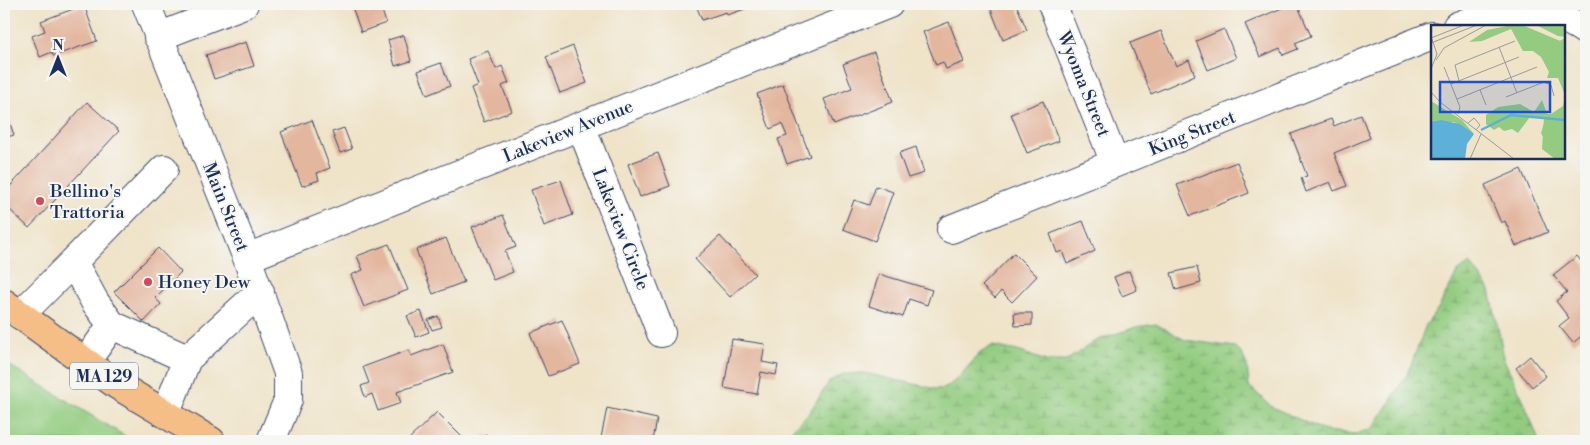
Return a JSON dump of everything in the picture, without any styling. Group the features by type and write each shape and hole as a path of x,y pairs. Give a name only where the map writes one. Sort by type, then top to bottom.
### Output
{"main road":[{"name":"MA 129","path":"12,309 117,385 211,441"}],"street":[{"name":"Main Street","path":"146,4 260,292 286,367 289,383 287,405 271,441"},
{"path":"158,37 244,4"},
{"name":"Lakeview Avenue","path":"246,258 889,4"},
{"name":"Wyoma Street","path":"1052,4 1115,163"},
{"path":"1461,25 1496,12 1537,10 1556,16 1586,30"},
{"name":"King Street","path":"951,229 1431,36"},
{"name":"Lakeview Circle","path":"581,126 661,333"},
{"path":"12,309 73,262 164,169"},
{"path":"73,262 95,302 112,325 187,359"},
{"path":"166,413 187,359 260,292"},
{"path":"85,363 112,325"}],"green space":[{"path":"1470,263 1490,290 1505,362 1522,397 1539,441 780,441 809,413 829,382 843,374 864,373 937,389 946,388 958,378 980,353 992,346 1018,351 1046,361 1066,361 1095,341 1136,327 1156,324 1185,340 1235,347 1242,354 1247,365 1249,386 1272,407 1325,431 1356,434 1373,428 1408,373 1426,325 1439,307 1458,271"},
{"path":"4,362 133,441 4,441"}],"building":[{"path":"351,4 380,4 386,23 361,32"},
{"path":"683,4 747,4 748,8 727,15 726,12 702,20 696,5 685,9"},
{"path":"998,4 1016,4 1027,30 1003,40 990,7"},
{"path":"1291,4 1297,4 1311,36 1295,43 1298,49 1283,55 1280,48 1260,57 1245,24"},
{"path":"84,5 97,41 53,56 52,52 40,57 32,36 45,31 41,21"},
{"path":"949,22 964,62 946,69 943,62 936,65 923,32"},
{"path":"1224,29 1236,58 1208,70 1196,41"},
{"path":"1161,31 1176,66 1189,60 1195,75 1151,94 1130,43"},
{"path":"404,35 411,61 395,66 388,40"},
{"path":"246,42 254,66 214,79 206,55"},
{"path":"573,46 587,83 560,93 546,57"},
{"path":"488,51 496,69 502,66 509,83 502,86 512,111 484,122 471,88 478,85 468,59"},
{"path":"874,52 893,102 834,125 824,99 852,88 843,64"},
{"path":"441,63 450,86 427,95 418,71"},
{"path":"783,84 810,156 787,164 778,139 787,136 782,124 770,129 757,94"},
{"path":"1043,101 1059,141 1027,153 1011,114"},
{"path":"87,102 119,131 29,228 4,204 4,193"},
{"path":"4,106 14,135 4,138"},
{"path":"1361,115 1370,138 1334,153 1347,186 1334,191 1330,182 1306,192 1301,178 1307,176 1291,134 1331,119 1334,126"},
{"path":"312,120 330,168 317,173 319,180 302,186 281,132"},
{"path":"344,128 352,149 340,153 332,132"},
{"path":"916,147 924,173 908,178 899,153"},
{"path":"658,153 670,186 640,197 628,164"},
{"path":"1237,162 1249,193 1190,216 1177,185"},
{"path":"1521,169 1548,232 1516,246 1505,221 1501,223 1485,185"},
{"path":"561,180 573,215 544,226 531,190"},
{"path":"876,186 893,192 875,241 843,229 854,200 869,205"},
{"path":"503,215 516,247 505,251 513,272 493,280 472,227"},
{"path":"1083,221 1095,251 1067,264 1062,251 1057,253 1050,234"},
{"path":"720,236 755,274 730,297 695,259"},
{"path":"446,238 464,282 433,294 416,250"},
{"path":"389,244 408,290 364,307 351,275 363,270 357,256"},
{"name":"Honey Dew","path":"158,248 181,272 155,298 161,304 144,322 114,292"},
{"path":"1014,253 1037,276 1012,302 1001,291 995,298 982,286"},
{"path":"1577,256 1586,267 1586,332 1573,343 1559,326 1569,318 1556,301 1567,292 1553,275"},
{"path":"1197,267 1201,283 1176,290 1171,273"},
{"path":"1129,271 1137,290 1122,296 1114,277"},
{"path":"879,274 932,290 927,305 909,299 903,317 869,306"},
{"path":"421,311 429,332 416,337 407,316"},
{"path":"1014,313 1032,313 1032,325 1015,326"},
{"path":"438,316 442,327 432,330 428,320"},
{"path":"562,320 580,364 548,376 530,333"},
{"path":"732,339 765,344 762,362 778,365 776,375 761,372 757,394 724,388"},
{"path":"443,344 453,372 397,392 401,403 378,411 372,394 365,397 361,386 369,383 363,367 409,350 411,356"},
{"path":"1530,356 1546,376 1532,387 1516,368"},
{"path":"607,408 657,419 653,441 616,441 601,438"},
{"path":"437,412 466,441 407,441"},
{"path":"486,434 493,441 478,441"}],"place":[{"name":"Bellino's Trattoria","path":"40,201"},
{"name":"Honey Dew","path":"148,282"}]}
